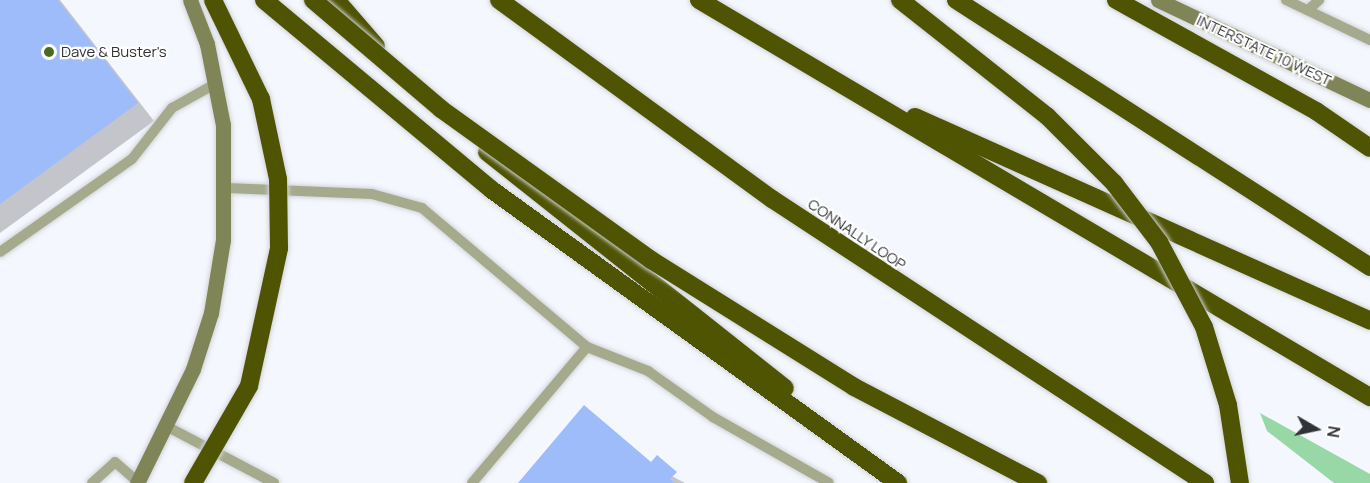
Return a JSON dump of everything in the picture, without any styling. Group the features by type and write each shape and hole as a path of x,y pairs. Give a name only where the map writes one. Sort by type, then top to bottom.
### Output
{"highway":[{"path":"193,483 215,453 249,386 279,248 278,179 261,99 213,0"},
{"path":"264,0 492,189 898,483"},
{"path":"313,0 441,109 651,260 854,387 1038,483"},
{"path":"336,0 486,151 751,357 848,447"},
{"name":"CONNALLY LOOP","path":"499,0 772,199 1205,483"},
{"path":"699,0 1370,397"},
{"path":"900,0 1047,116 1114,183 1159,242 1204,327 1228,405 1239,483"},
{"path":"956,0 1370,267"},
{"path":"1116,0 1306,105 1370,148"},
{"path":"833,81 1370,321"}],"main road":[{"path":"137,482 168,427 211,313 227,188 214,84 190,0"},
{"name":"INTERSTATE 10 WEST","path":"1158,0 1370,100"}],"lane":[{"path":"1286,0 1370,40"},
{"path":"1308,10 1319,0"},
{"path":"0,252 132,159 172,108 214,84"},
{"path":"227,188 372,194 422,208 587,347 648,370 713,417 829,483"},
{"path":"472,483 587,347"},
{"path":"168,427 274,483"},
{"path":"92,483 115,462 137,482"}],"green space":[{"path":"1260,413 1370,474 1370,483 1334,483 1267,431"}],"building":[{"name":"Dave & Buster's","path":"0,0 58,0 138,103 0,204"},
{"path":"584,405 651,462 657,455 677,472 670,479 674,483 518,483"}],"place":[{"name":"Dave & Buster's","path":"49,52"}]}
